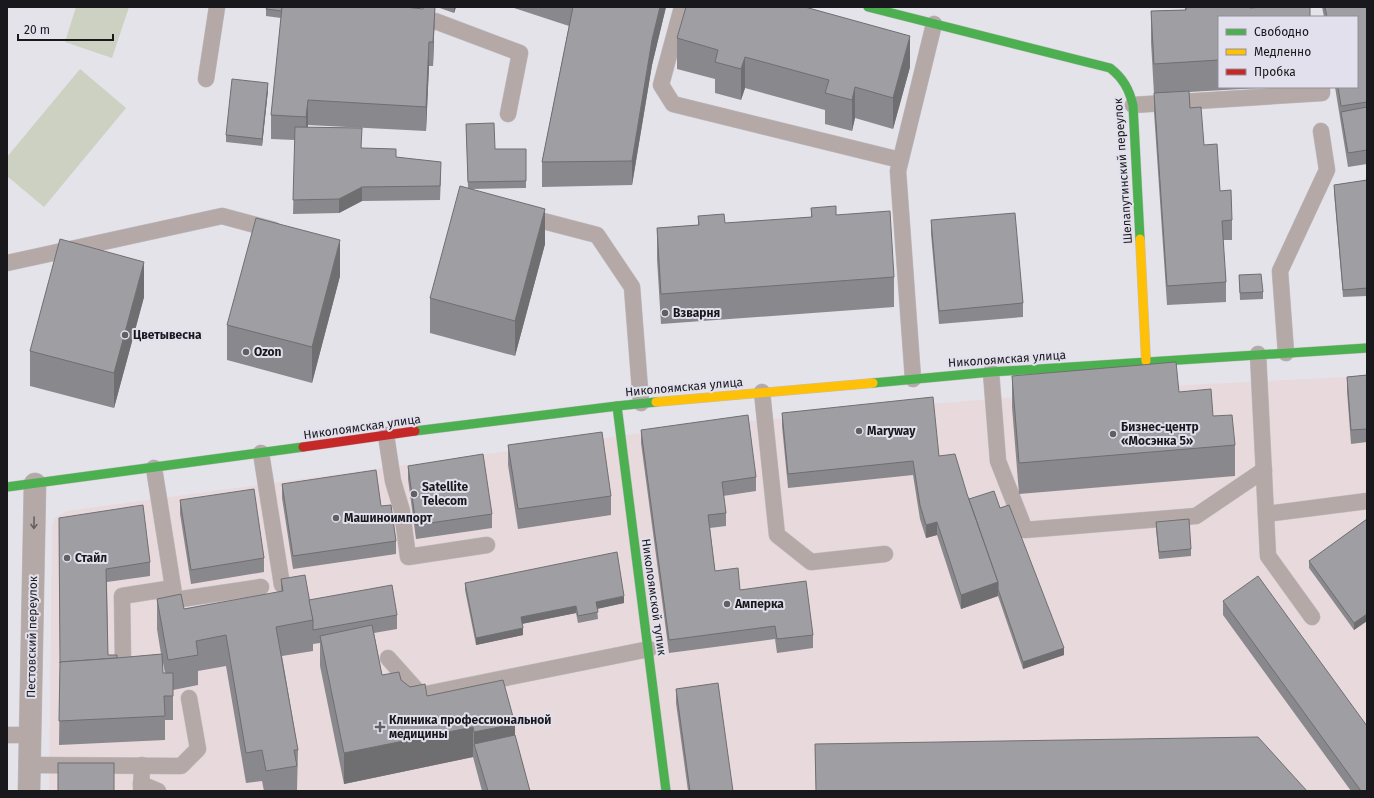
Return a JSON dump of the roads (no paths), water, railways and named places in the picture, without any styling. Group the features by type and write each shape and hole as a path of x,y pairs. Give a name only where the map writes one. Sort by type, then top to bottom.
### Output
{"main road":[{"name":"Шелапутинский переулок","path":"868,7 1110,68 1119,75 1127,86 1133,105 1146,361"},
{"name":"Николоямская улица","path":"7,488 386,435 641,403 991,372 1367,348"},
{"name":"Николоямской тупик","path":"617,406 666,791"}],"street":[{"name":"Пестовский переулок","path":"29,791 35,484"}],"lane":[{"path":"206,79 217,7"},
{"path":"682,7 661,85 673,104 900,160"},
{"path":"435,21 520,53 508,114"},
{"path":"913,379 894,221 900,160 934,24"},
{"path":"1133,105 1322,93 1322,88"},
{"path":"1286,353 1280,271 1328,170 1321,131"},
{"path":"512,213 597,235 632,288 641,403"},
{"path":"7,263 222,216 287,234"},
{"path":"1258,354 1268,556 1312,616"},
{"path":"991,372 998,461 1025,530 1196,516 1264,470"},
{"path":"762,392 777,534 811,562 885,554"},
{"path":"386,435 393,482 402,511 408,557 487,545"},
{"path":"262,453 282,585"},
{"path":"154,468 175,600 261,587"},
{"path":"1266,514 1367,501"},
{"path":"123,661 122,596 173,588"},
{"path":"388,658 421,695 649,649"},
{"path":"30,765 181,766 198,748 190,698"},
{"path":"7,735 30,735"},
{"path":"142,765 141,788 158,791"}],"place":[{"name":"Взварня","path":"665,313"},
{"name":"Цветывесна","path":"125,335"},
{"name":"Ozon","path":"246,352"},
{"name":"Maryway","path":"859,431"},
{"name":"Бизнес-центр «Мосэнка 5»","path":"1113,434"},
{"name":"Satellite Telecom","path":"414,494"},
{"name":"Машиноимпорт","path":"336,518"},
{"name":"Стайл","path":"67,558"},
{"name":"Амперка","path":"727,604"},
{"name":"Клиника профессиональной медицины","path":"380,727"}]}
